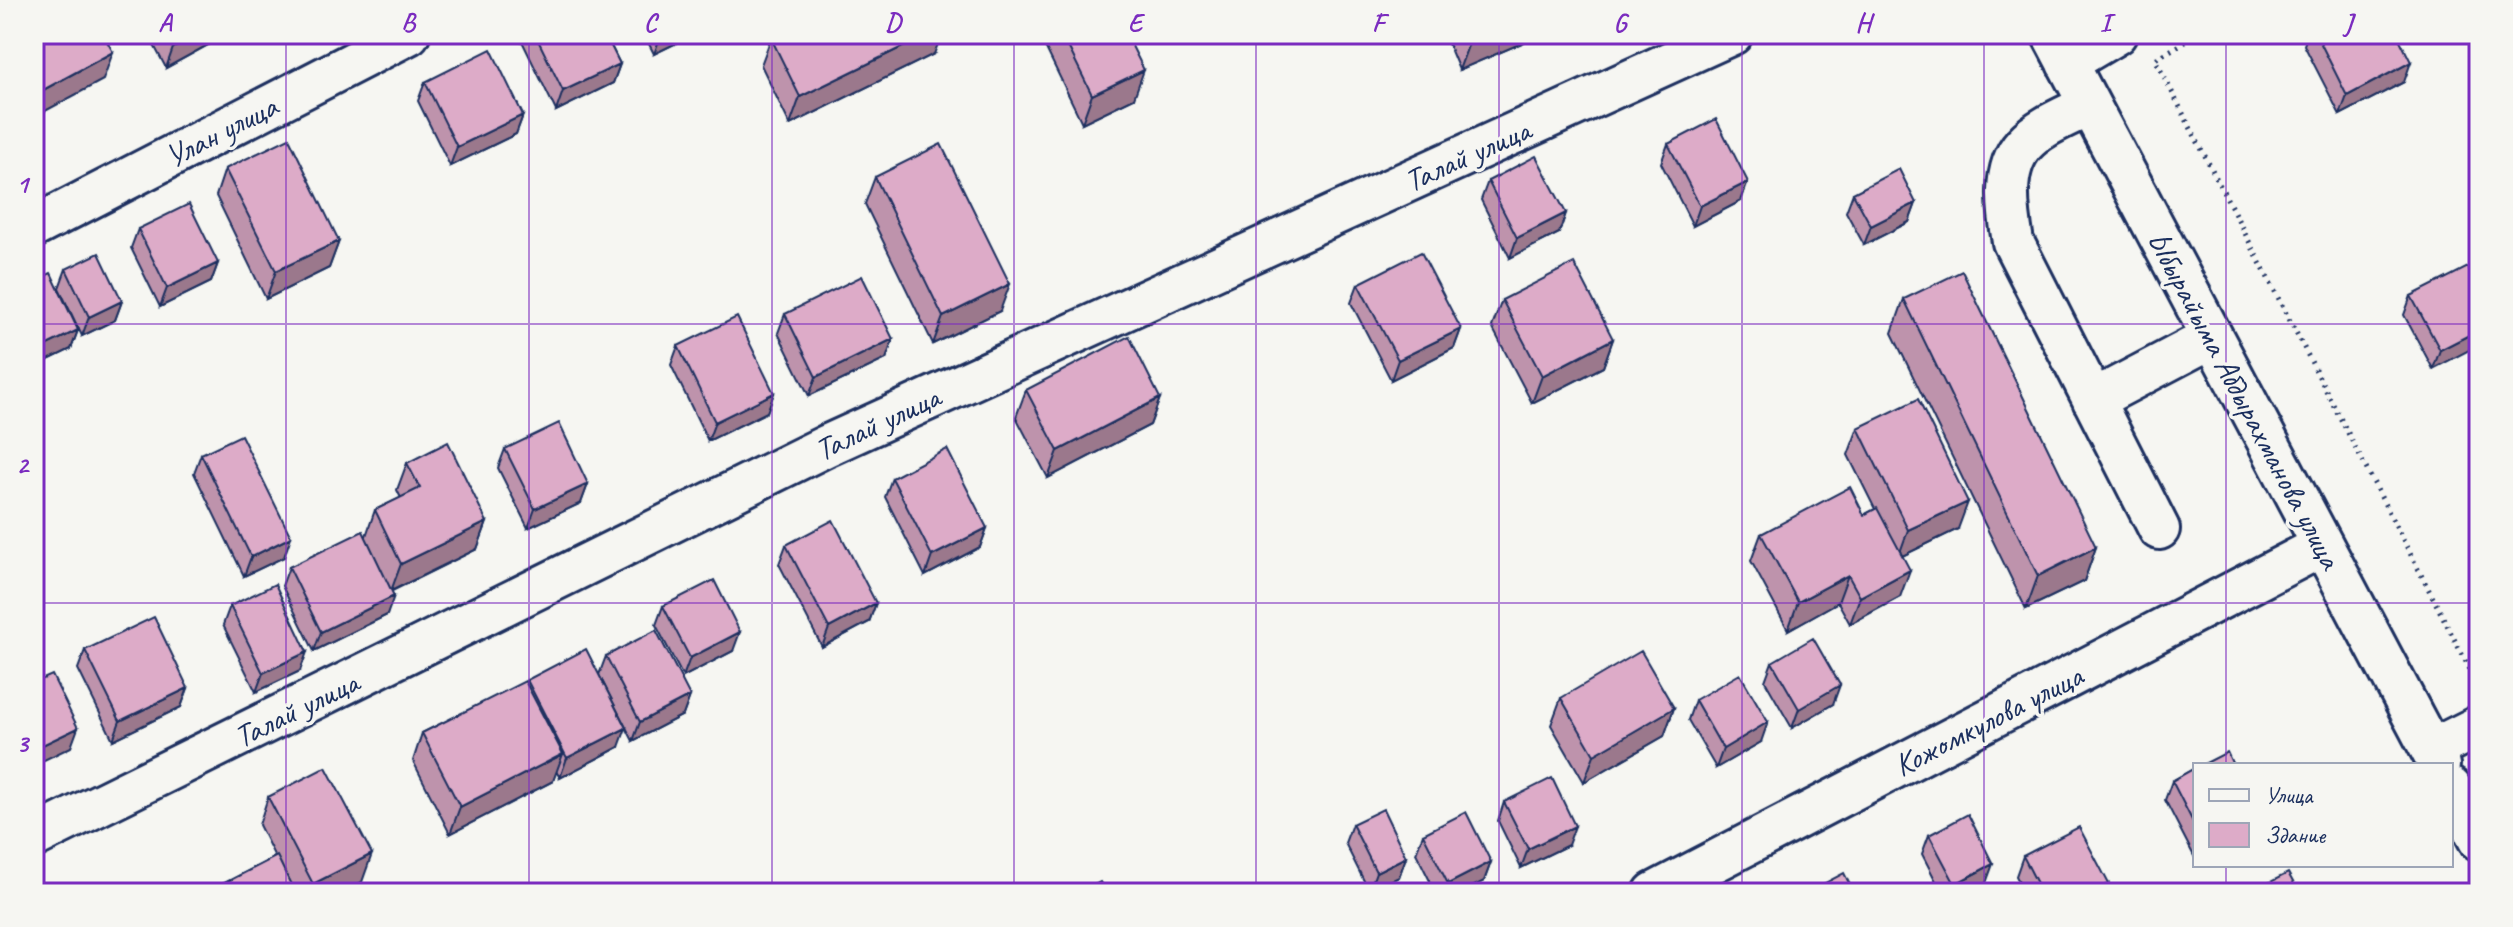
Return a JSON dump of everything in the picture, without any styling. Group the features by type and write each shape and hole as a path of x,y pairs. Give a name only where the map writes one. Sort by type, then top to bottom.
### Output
{"street":[{"name":"Улан улица","path":"34,227 409,34"},
{"name":"Талай улица","path":"34,837 826,446 1732,34"},
{"path":"2059,48 2116,34"},
{"name":"Ыбырайыма Абдырахманова улица","path":"2059,48 2435,758"},
{"path":"2089,105 2043,129 2022,145 2011,172 2007,205 2013,242 2159,529"},
{"path":"2093,400 2211,338"},
{"name":"Кожомкулова улица","path":"1654,893 2322,546"},
{"path":"2435,758 2479,726"},
{"path":"2453,792 2479,840"}],"path":[{"path":"2200,34 2155,59 2479,687"}],"building":[{"path":"34,34 103,34 113,52 34,95"},
{"path":"165,34 200,34 173,48"},
{"path":"535,34 605,34 620,64 563,91"},
{"path":"779,34 929,34 800,97 771,38"},
{"path":"1062,34 1126,34 1144,70 1092,95"},
{"path":"1466,34 1490,34 1469,43"},
{"path":"2316,34 2397,34 2411,62 2347,96"},
{"path":"491,49 523,115 457,147 425,82"},
{"path":"1716,119 1748,182 1700,206 1668,144"},
{"path":"289,138 339,241 276,271 225,169"},
{"path":"941,144 1010,284 943,317 875,177"},
{"path":"1536,156 1566,213 1517,238 1488,181"},
{"path":"1899,169 1916,203 1871,226 1853,193"},
{"path":"189,204 218,263 167,288 138,229"},
{"path":"1421,252 1461,329 1398,360 1358,284"},
{"path":"99,253 122,301 89,317 66,269"},
{"path":"1574,263 1613,339 1542,376 1502,300"},
{"path":"2468,267 2479,287 2479,330 2440,350 2411,296"},
{"path":"1962,271 2096,547 2038,576 1904,299"},
{"path":"51,273 78,330 37,350 34,343 34,281"},
{"path":"862,276 893,339 816,377 785,314"},
{"path":"737,317 774,393 715,422 678,346"},
{"path":"1129,336 1160,398 1058,451 1026,390"},
{"path":"1918,399 1968,502 1908,530 1858,428"},
{"path":"559,423 588,484 535,509 505,449"},
{"path":"241,435 291,537 251,557 201,454"},
{"path":"448,442 487,522 401,564 375,510 420,488 407,463"},
{"path":"947,449 987,528 932,556 892,478"},
{"path":"1850,487 1864,515 1877,508 1910,570 1860,597 1848,575 1798,602 1761,534"},
{"path":"833,520 876,603 829,628 786,545"},
{"path":"363,531 394,596 321,632 289,567"},
{"path":"714,580 740,632 690,658 663,606"},
{"path":"275,584 307,652 263,673 230,606"},
{"path":"154,617 188,688 120,721 85,650"},
{"path":"656,630 690,696 640,722 606,656"},
{"path":"1813,638 1840,685 1799,709 1772,662"},
{"path":"586,649 626,728 567,758 527,680"},
{"path":"1641,651 1674,708 1594,755 1561,698"},
{"path":"1740,674 1768,722 1723,749 1695,700"},
{"path":"52,675 78,728 34,749 34,683"},
{"path":"525,681 563,754 460,807 422,733"},
{"path":"2227,752 2232,763 2206,763"},
{"path":"326,767 372,854 313,884 268,797"},
{"path":"2193,769 2193,822 2172,781"},
{"path":"1552,778 1575,826 1528,849 1504,802"},
{"path":"1383,809 1406,857 1376,872 1352,824"},
{"path":"1466,812 1491,862 1448,884 1423,834"},
{"path":"1968,814 1993,864 1955,884 1929,835"},
{"path":"2079,827 2109,884 2092,893 2042,893 2023,856"},
{"path":"277,856 295,893 218,893 215,888"},
{"path":"1844,873 1854,893 1808,893 1808,892"},
{"path":"2288,873 2299,893 2249,893"},
{"path":"1100,882 1106,893 1079,893"}]}
